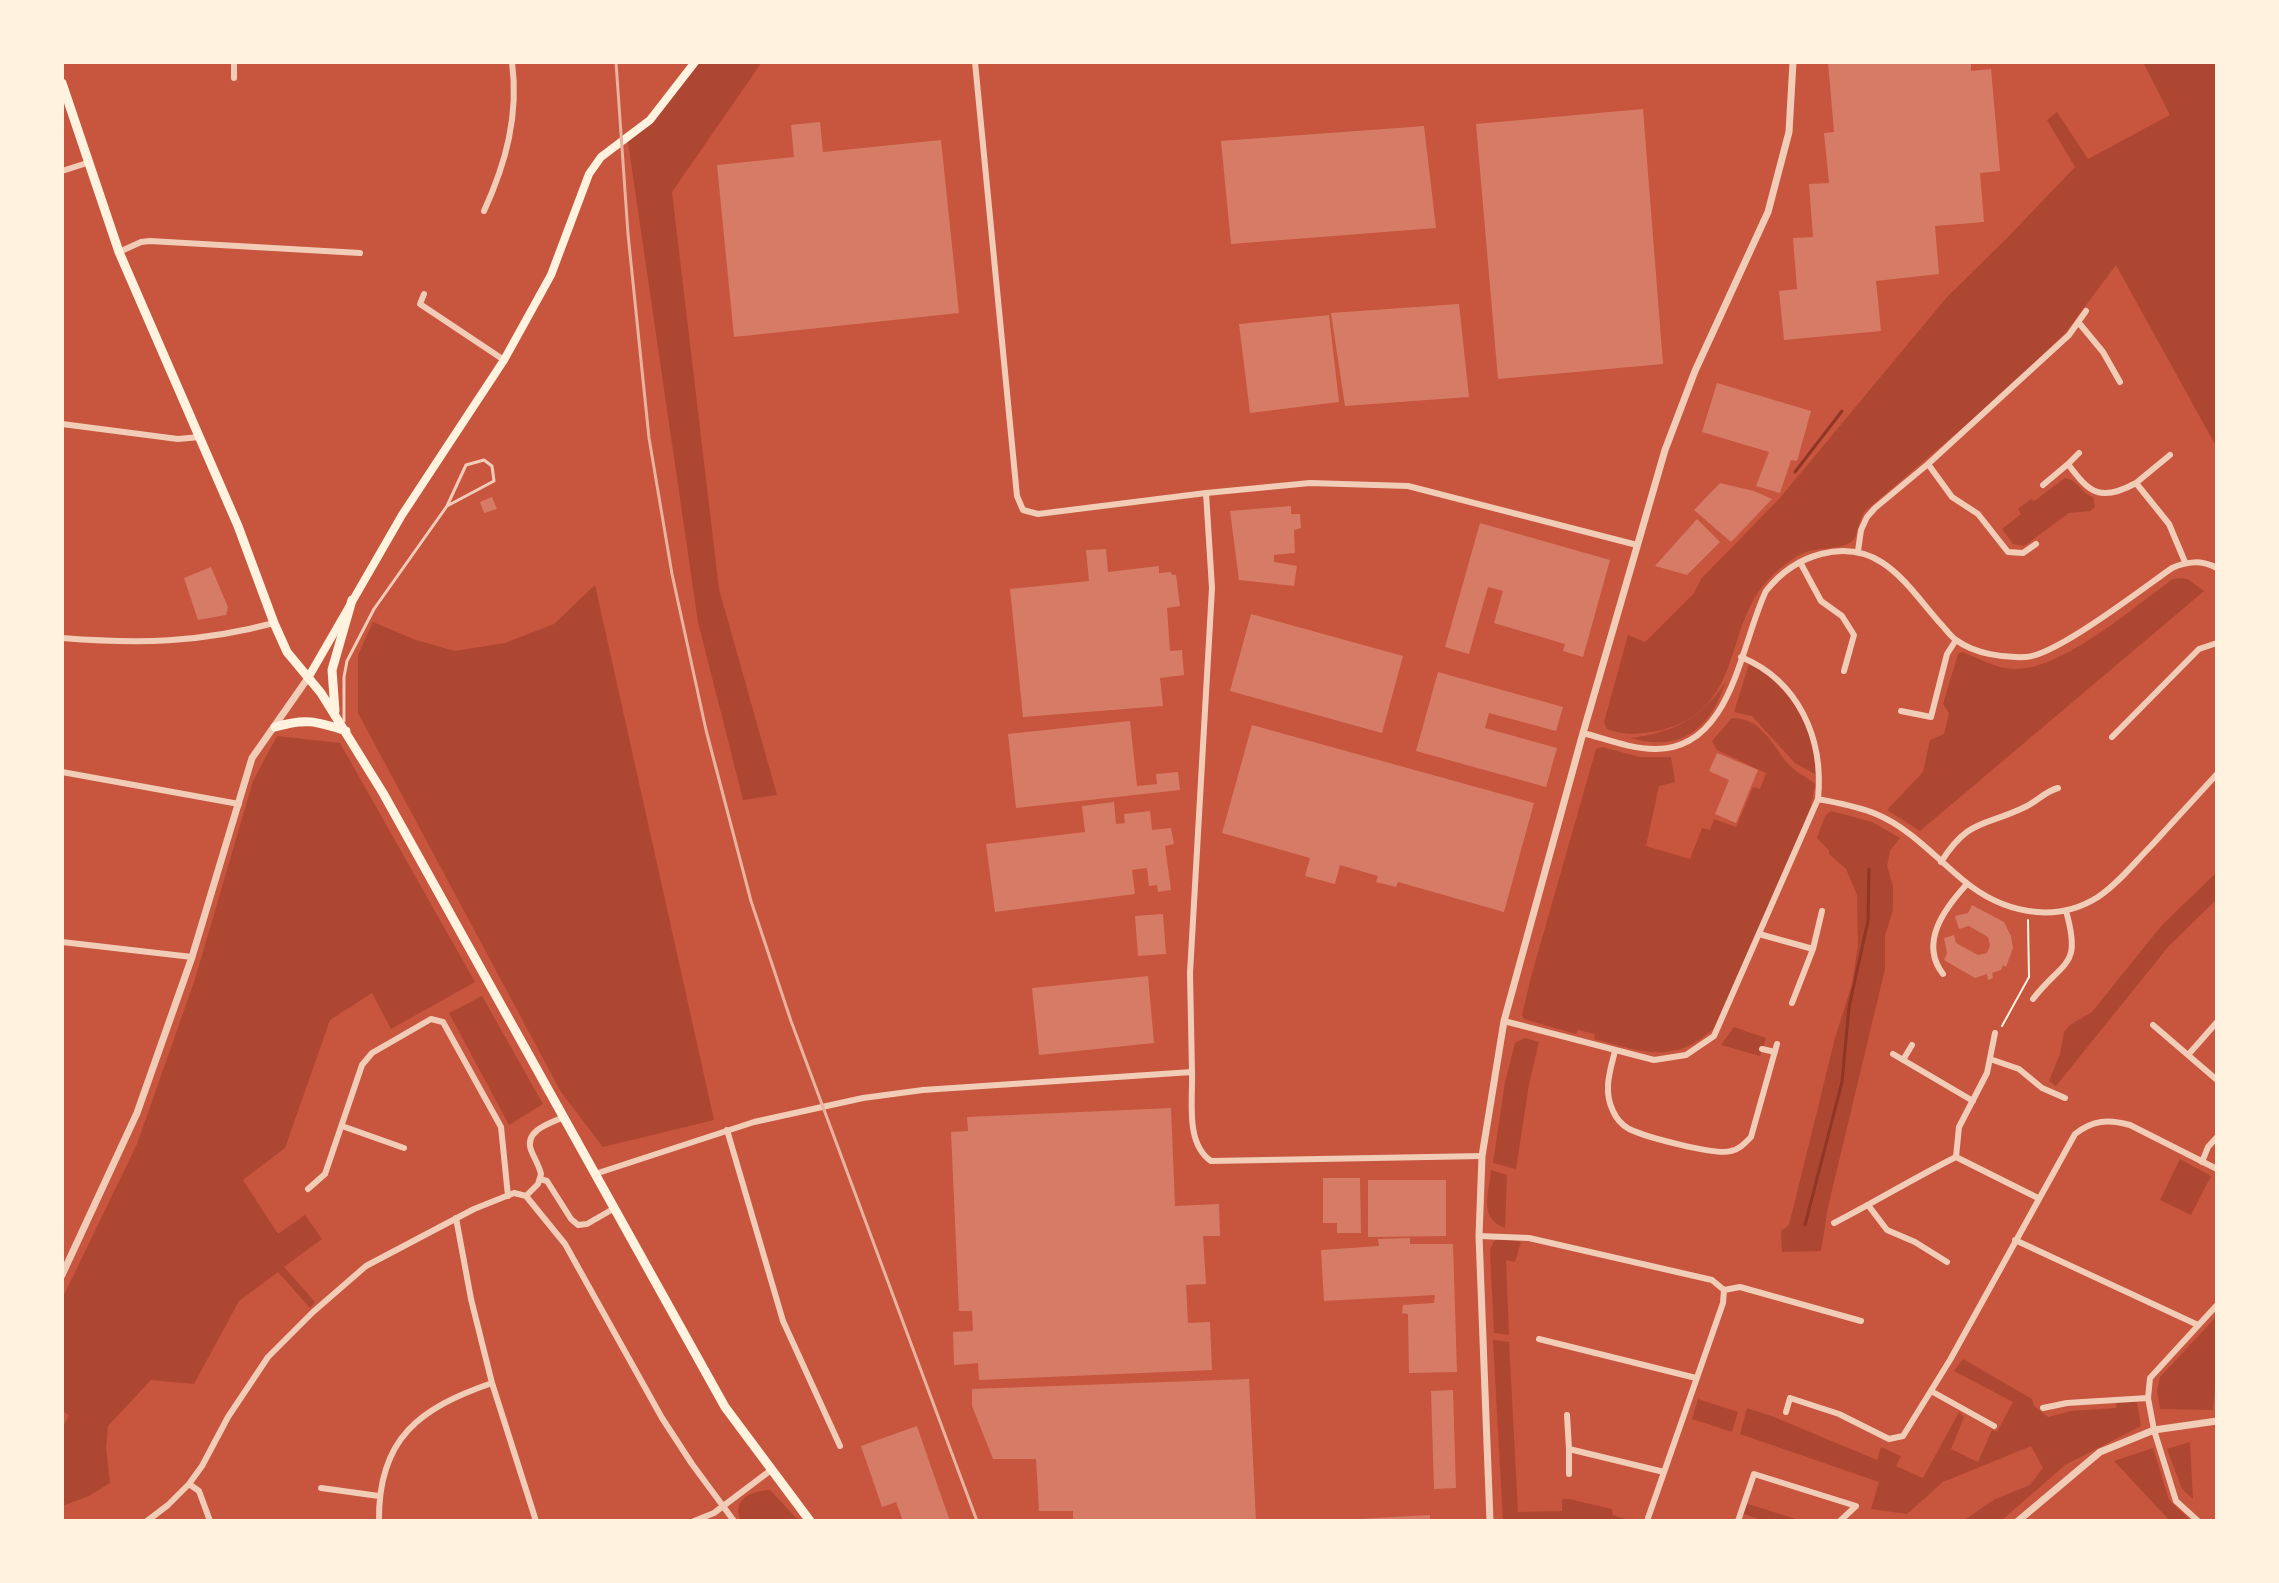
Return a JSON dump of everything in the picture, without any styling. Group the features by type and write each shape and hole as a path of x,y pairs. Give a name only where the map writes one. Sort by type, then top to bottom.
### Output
{"main road":[{"path":"308,678 402,515 504,360 551,275 589,174 601,157 650,120 695,62"},
{"path":"62,83 119,252 238,526 287,652 335,714 383,793 725,1407 810,1521"},
{"path":"335,714 332,670 352,600"},
{"path":"275,727 309,720 345,729"}],"street":[{"path":"234,62 234,78"},
{"path":"484,211 497,181 512,128 515,104 512,62"},
{"path":"975,62 1019,504 1030,514 1310,483 1408,486 1637,545"},
{"path":"1490,1521 1479,1236 1482,1156 1504,1021 1665,450 1695,371 1768,212 1789,132 1793,62"},
{"path":"62,171 87,163"},
{"path":"119,252 150,241 360,253"},
{"path":"424,294 420,304 504,360"},
{"path":"1858,551 1861,530 1867,517 2069,335 2086,311"},
{"path":"2079,323 2103,352 2120,382"},
{"path":"62,424 178,439 200,437"},
{"path":"2043,485 2079,453"},
{"path":"2068,464 2091,490 2115,494 2136,483 2170,455"},
{"path":"1928,464 1952,497 1978,514 2008,552 2023,553 2036,544"},
{"path":"2136,483 2169,524 2185,562"},
{"path":"1206,493 1212,588 1190,973 1194,1137 1201,1154 1211,1161 1482,1156"},
{"path":"1583,733 1655,749 1679,746 1696,739 1718,715 1766,591 1778,576 1800,562 1827,552 1858,551 1887,564 1956,640 1992,655 2030,657 2061,645 2172,568 2185,562 2207,563 2217,568"},
{"path":"1800,562 1821,601 1842,616 1854,635 1844,671"},
{"path":"62,638 176,641 215,637 274,623"},
{"path":"1901,711 1931,717 1947,654 1956,640"},
{"path":"2112,737 2199,649 2217,643"},
{"path":"1504,1021 1654,1060 1686,1055 1714,1036 1818,799 1818,756 1806,717 1779,680 1761,665 1741,657"},
{"path":"62,1275 137,1113 192,957 252,758 308,678"},
{"path":"62,772 239,804"},
{"path":"1818,799 1856,806 1902,828 1991,901 2029,911 2066,911 2099,897 2113,885 2217,774"},
{"path":"2041,781 2045,792"},
{"path":"1941,862 1952,844 1971,827 2029,806 2045,792 2058,788"},
{"path":"1943,974 1935,963 1931,949 1935,932 1956,896 1967,884"},
{"path":"1792,1003 1813,949 1822,911"},
{"path":"2033,999 2062,970 2072,955 2072,935 2066,911"},
{"path":"1759,934 1813,949"},
{"path":"62,942 192,957"},
{"path":"308,1189 325,1174 362,1065 372,1053 431,1019 438,1019 443,1022 501,1127 508,1196"},
{"path":"2188,1055 2217,1022"},
{"path":"2153,1025 2217,1080"},
{"path":"1956,1157 1959,1127 1987,1073 1995,1033"},
{"path":"1615,1051 1607,1082 1607,1096 1617,1119 1626,1127 1647,1135 1717,1153 1730,1152 1751,1137 1777,1044"},
{"path":"1903,1060 1912,1045"},
{"path":"1762,1049 1775,1052"},
{"path":"1893,1054 1973,1101"},
{"path":"1990,1059 2019,1069 2042,1088 2065,1098"},
{"path":"595,1174 727,1130 863,1098 923,1090 1192,1072"},
{"path":"526,1196 540,1179 540,1168 530,1148 532,1136 564,1117"},
{"path":"1786,1412 1790,1398 1839,1414 1889,1439 1903,1436 2075,1134 2087,1125 2115,1121 2130,1125 2217,1169"},
{"path":"342,1126 404,1148"},
{"path":"727,1130 783,1321 840,1446"},
{"path":"2202,1162 2208,1147 2217,1137"},
{"path":"1956,1157 2038,1198"},
{"path":"1834,1223 1956,1157"},
{"path":"540,1179 547,1181 578,1225 587,1224 613,1209"},
{"path":"147,1521 189,1484 268,1357 313,1312 366,1266 456,1218 518,1192 526,1196 565,1244 662,1418 734,1521"},
{"path":"1868,1205 1887,1230 1915,1242 1947,1262"},
{"path":"456,1218 471,1299 492,1383 536,1521"},
{"path":"1479,1236 1529,1238 1712,1280 1724,1290"},
{"path":"2015,1240 2198,1325"},
{"path":"1724,1290 1740,1287 1861,1321"},
{"path":"1647,1521 1723,1303 1724,1290"},
{"path":"2198,1521 2176,1501 2154,1430 2148,1398 2150,1378 2217,1305"},
{"path":"1539,1339 1696,1378"},
{"path":"379,1521 379,1496 386,1469 400,1441 415,1422 452,1397 492,1383"},
{"path":"1931,1391 1994,1426"},
{"path":"2043,1408 2067,1403 2148,1398"},
{"path":"1567,1415 1569,1474"},
{"path":"2018,1521 2100,1452 2154,1430 2217,1421"},
{"path":"1569,1449 1664,1472"},
{"path":"694,1521 723,1506 771,1470"},
{"path":"1738,1521 1754,1474 1856,1506 1840,1521"},
{"path":"189,1484 199,1491 210,1521"},
{"path":"321,1488 379,1496"}],"lane":[{"path":"345,729 343,691 347,661 374,609 447,506 466,465 484,460 492,466 494,481 447,506"}],"path":[{"path":"1995,1033 2006,1022 2029,977 2029,911"}],"shaded area":[{"path":"696,62 762,62 672,192 719,589 777,795 743,800 698,622 628,142"},
{"path":"2143,62 2217,62 2217,448 2116,265 2066,332 2031,366 2032,369 1864,512 1853,540 1800,555 1767,581 1753,600 1729,666 1707,705 1688,720 1662,730 1634,734 1607,729 1604,722 1628,635 1645,642 1694,593 1701,579 1779,499 1947,297 2075,167 2047,120 2057,112 2088,159 2170,115"},
{"path":"2065,478 2093,497 2095,507 2090,511 2069,513 2024,546 2013,544 2002,529 2021,514 2018,509"},
{"path":"2182,578 2204,591 1920,831 1887,810 1923,772 1930,740 1944,734 1949,713 1943,704 1958,654 1962,652 2008,669 2034,667 2076,648 2173,579"},
{"path":"595,585 714,1120 603,1147 561,1092 358,713 358,655 373,622 416,640 455,651 505,643 554,624"},
{"path":"1749,664 1761,665 1806,717 1820,777 1795,763 1752,716 1734,712"},
{"path":"1725,683 1711,713 1691,733 1664,742 1630,738 1659,732 1684,722 1706,706"},
{"path":"1732,718 1742,719 1759,728 1789,765 1815,784 1811,806 1786,867 1714,1028 1685,1047 1657,1052 1627,1048 1594,1039 1595,1034 1578,1030 1576,1034 1524,1019 1522,1015 1531,977 1596,749 1602,747 1640,757 1671,757 1675,782 1659,786 1646,846 1690,859 1702,828 1710,830 1714,819 1736,827 1753,787 1760,789 1766,773 1717,750 1712,741"},
{"path":"277,736 340,743 475,982 391,1029 372,993 330,1020 285,1148 243,1180 278,1234 305,1215 322,1239 284,1267 315,1302 310,1308 278,1272 239,1301 194,1384 151,1380 108,1426 106,1447 110,1483 89,1496 62,1506 62,1429 69,1415 62,1411 62,1299 137,1144 195,979 253,781"},
{"path":"1831,811 1872,822 1900,838 1890,851 1887,866 1893,886 1893,910 1885,936 1885,969 1828,1207 1821,1251 1782,1252 1781,1231 1789,1225 1835,1038 1852,984 1858,945 1857,895 1846,869 1817,838 1825,816"},
{"path":"2217,872 2217,899 2168,947 2056,1086 2049,1081 2060,1054 2064,1032 2092,1012 2162,925"},
{"path":"482,996 543,1104 509,1125 449,1013"},
{"path":"1734,1027 1766,1038 1760,1056 1721,1045"},
{"path":"1525,1038 1539,1042 1516,1169 1493,1163 1505,1082 1515,1043"},
{"path":"2180,1159 2211,1176 2191,1215 2160,1200"},
{"path":"1491,1170 1507,1175 1505,1228 1491,1218 1488,1211"},
{"path":"1501,1238 1521,1242 1515,1262 1506,1260 1509,1335 1494,1333 1490,1250 1494,1241"},
{"path":"2217,1316 2213,1410 2160,1409 2157,1391 2160,1377"},
{"path":"1493,1340 1509,1342 1518,1512 1562,1511 1562,1499 1569,1499 1612,1509 1613,1515 1631,1521 1503,1521"},
{"path":"1963,1359 2032,1399 2034,1406 2048,1417 2071,1411 2116,1408 2117,1402 2137,1402 2141,1426 2065,1465 2001,1521 1963,1521 1995,1499 2030,1485 2043,1468 2031,1446 1943,1482 1907,1514 1871,1509 1879,1482 1740,1434 1747,1408 1877,1460 1881,1447 1901,1456 1896,1466 1923,1478 1959,1412 1964,1417 1951,1449 1978,1462 1992,1430 1997,1432 2013,1402 1954,1371"},
{"path":"1698,1399 1738,1412 1732,1432 1692,1419"},
{"path":"2190,1442 2193,1499 2182,1489 2167,1449"},
{"path":"2153,1448 2169,1500 2191,1521 2170,1521 2114,1461"},
{"path":"770,1490 799,1521 741,1521 741,1502 750,1494"},
{"path":"1745,1503 1802,1521 1764,1521 1741,1513"}],"building":[{"path":"1828,62 1971,62 1971,71 1991,69 2000,171 1980,173 1984,222 1935,226 1939,274 1876,281 1881,331 1784,340 1779,291 1797,289 1793,238 1813,237 1809,184 1829,183 1824,133 1834,132"},
{"path":"1643,109 1663,364 1498,379 1476,124"},
{"path":"820,122 823,152 941,140 959,313 734,337 717,165 794,157 791,125"},
{"path":"1424,126 1436,228 1231,244 1221,141"},
{"path":"1459,304 1469,397 1345,406 1331,313"},
{"path":"1329,315 1339,402 1250,413 1239,324"},
{"path":"1717,383 1811,411 1797,461 1791,460 1780,493 1756,486 1769,452 1702,432"},
{"path":"1720,483 1772,499 1731,542 1694,510"},
{"path":"492,497 497,509 484,513 480,502"},
{"path":"1291,506 1291,514 1300,514 1301,528 1294,530 1295,553 1274,555 1274,562 1297,566 1294,586 1239,580 1230,511"},
{"path":"1697,519 1720,542 1687,575 1655,566"},
{"path":"1480,523 1610,560 1583,657 1563,651 1565,644 1494,623 1503,591 1488,587 1469,654 1445,647"},
{"path":"1106,549 1108,572 1159,566 1159,573 1176,575 1180,606 1167,608 1170,651 1182,650 1184,675 1160,678 1163,706 1023,717 1010,589 1089,581 1086,550"},
{"path":"211,567 228,607 226,615 198,620 184,578"},
{"path":"1251,614 1403,656 1382,733 1230,691"},
{"path":"1438,672 1563,707 1556,731 1489,713 1485,728 1557,748 1546,787 1416,751"},
{"path":"1130,721 1137,786 1157,784 1156,774 1178,772 1180,790 1016,808 1008,734"},
{"path":"1252,725 1534,803 1504,912 1398,882 1396,887 1376,882 1378,876 1340,865 1335,884 1305,876 1310,858 1222,833"},
{"path":"1717,753 1758,770 1736,823 1715,814 1729,780 1709,771"},
{"path":"1114,802 1116,824 1125,823 1124,814 1150,811 1152,830 1171,828 1174,844 1165,846 1171,890 1158,892 1157,885 1149,886 1147,868 1132,870 1135,894 995,912 986,844 1085,832 1082,806"},
{"path":"1972,905 2004,922 2011,936 2013,948 2006,967 2003,965 1988,980 1987,974 1975,978 1944,960 1947,953 1944,938 1954,935 1956,943 1978,955 1987,953 1990,946 1988,937 1969,926 1959,929 1955,916 1968,913"},
{"path":"1163,914 1166,954 1138,956 1135,916"},
{"path":"1148,976 1154,1043 1039,1055 1032,988"},
{"path":"1171,1108 1175,1206 1219,1204 1220,1236 1203,1236 1206,1284 1186,1285 1188,1323 1210,1322 1212,1370 979,1380 978,1363 954,1365 953,1332 973,1331 972,1311 959,1311 951,1132 968,1131 967,1117"},
{"path":"1323,1178 1360,1178 1361,1233 1337,1233 1337,1223 1323,1223"},
{"path":"1368,1180 1446,1180 1446,1236 1368,1237"},
{"path":"1410,1238 1410,1244 1453,1244 1457,1372 1409,1373 1408,1314 1402,1313 1403,1305 1434,1303 1435,1295 1324,1301 1321,1250 1379,1246 1378,1239"},
{"path":"1249,1379 1256,1521 1073,1521 1073,1511 1039,1511 1036,1459 993,1459 972,1406 972,1389"},
{"path":"1453,1390 1456,1488 1434,1489 1431,1391"},
{"path":"917,1426 950,1521 903,1521 896,1502 882,1507 861,1446"},
{"path":"1430,1515 1430,1521 1359,1521 1359,1519"}],"waterway":[{"path":"1795,472 1842,411"},
{"path":"1805,1225 1842,1082 1849,1007 1868,921 1869,869"}],"railway":[{"path":"616,62 628,234 649,438 672,574 706,730 751,901 791,1021 977,1521"}]}
